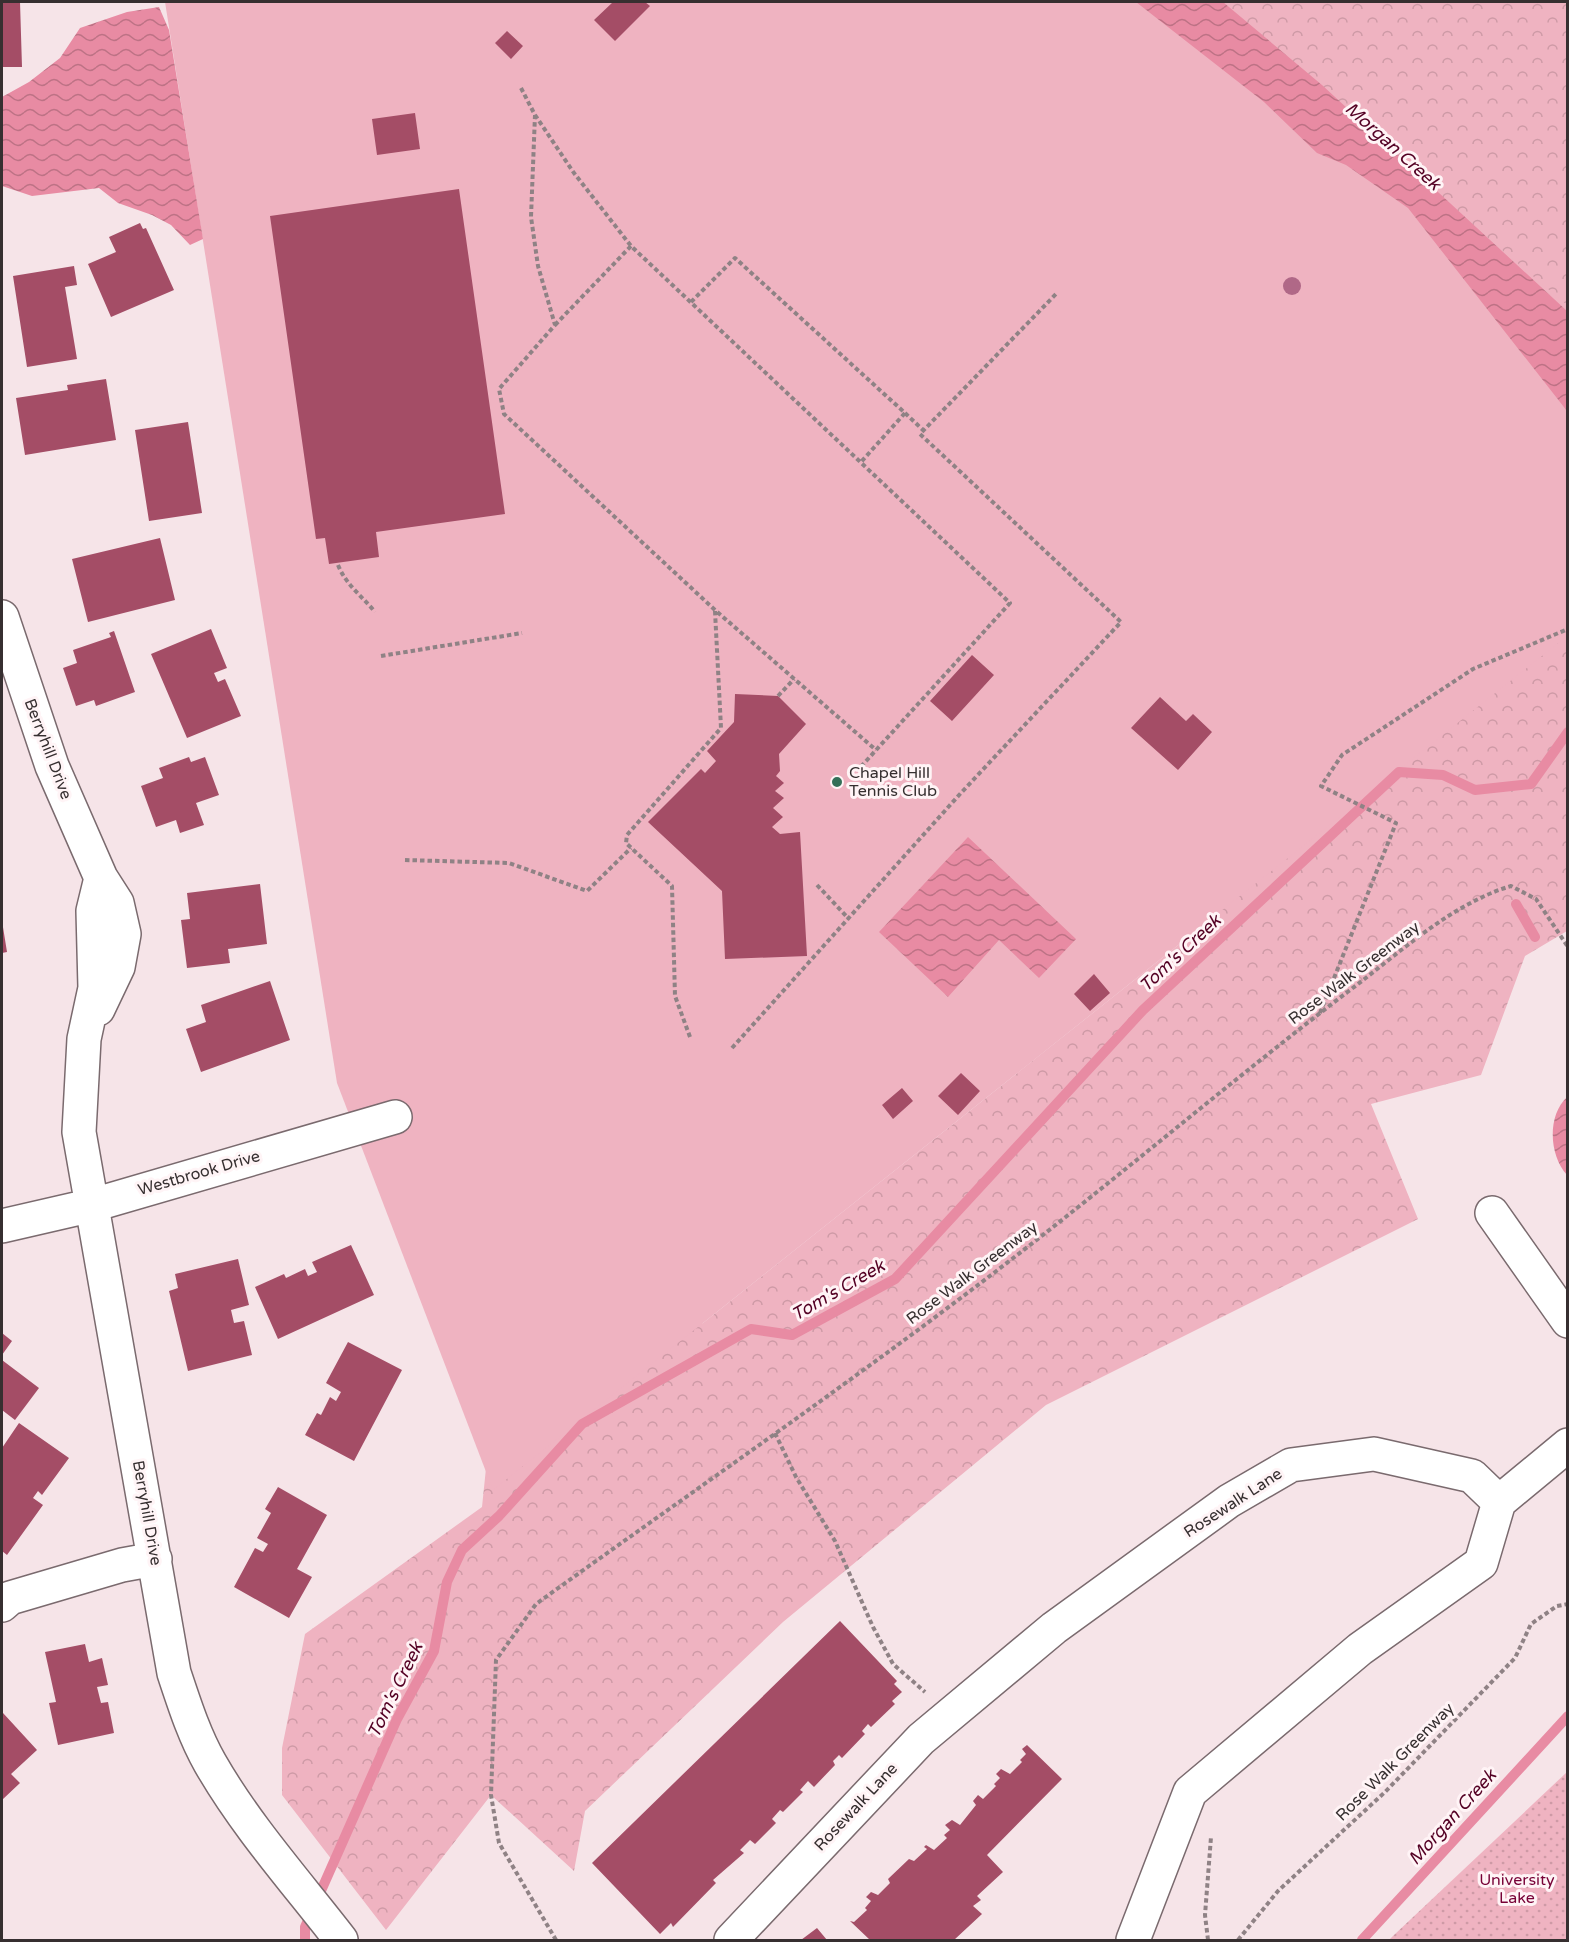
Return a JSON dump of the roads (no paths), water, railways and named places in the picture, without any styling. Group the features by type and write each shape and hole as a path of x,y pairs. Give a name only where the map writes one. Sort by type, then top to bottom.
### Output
{"street":[{"name":"Berryhill Drive","path":"2,617 52,766 101,878 117,903 124,934 118,967 84,1039 79,1132 174,1673 209,1762 250,1823 341,1941"},
{"name":"Westbrook Drive","path":"2,1226 93,1205 395,1117"},
{"path":"1492,1213 1568,1322"},
{"path":"1133,1941 1190,1792 1360,1649 1481,1563 1499,1502 1568,1445"},
{"name":"Rosewalk Lane","path":"731,1941 921,1739 1054,1628 1229,1501 1291,1465 1374,1454 1473,1476 1499,1502"},
{"path":"2,1605 10,1598 122,1565 155,1559"}],"water":[{"path":"1136,2 1223,2 1322,85 1567,311 1567,411 1408,208 1346,165 1317,153 1264,102"},
{"path":"159,7 169,30 203,239 190,245 171,225 152,215 118,203 99,188 32,196 2,186 2,97 29,82 60,58 80,28 127,12"},
{"path":"968,837 1076,939 1039,978 999,940 948,997 879,932"},
{"path":"1567,1097 1567,1175 1561,1167 1554,1147 1553,1125 1556,1114"}],"waterway":[{"name":"Tom's Creek","path":"305,1940 305,1927 397,1719 434,1651 447,1582 462,1550 499,1516 582,1424 751,1329 792,1335 895,1279 1143,1010 1399,772 1443,775 1475,790 1531,784 1568,732"},
{"path":"1516,904 1535,937"},
{"name":"Morgan Creek","path":"1362,1940 1568,1716"}],"place":[{"name":"Chapel Hill Tennis Club","path":"837,782"}],"park label":[{"name":"University Lake","path":"1517,1889"}]}
